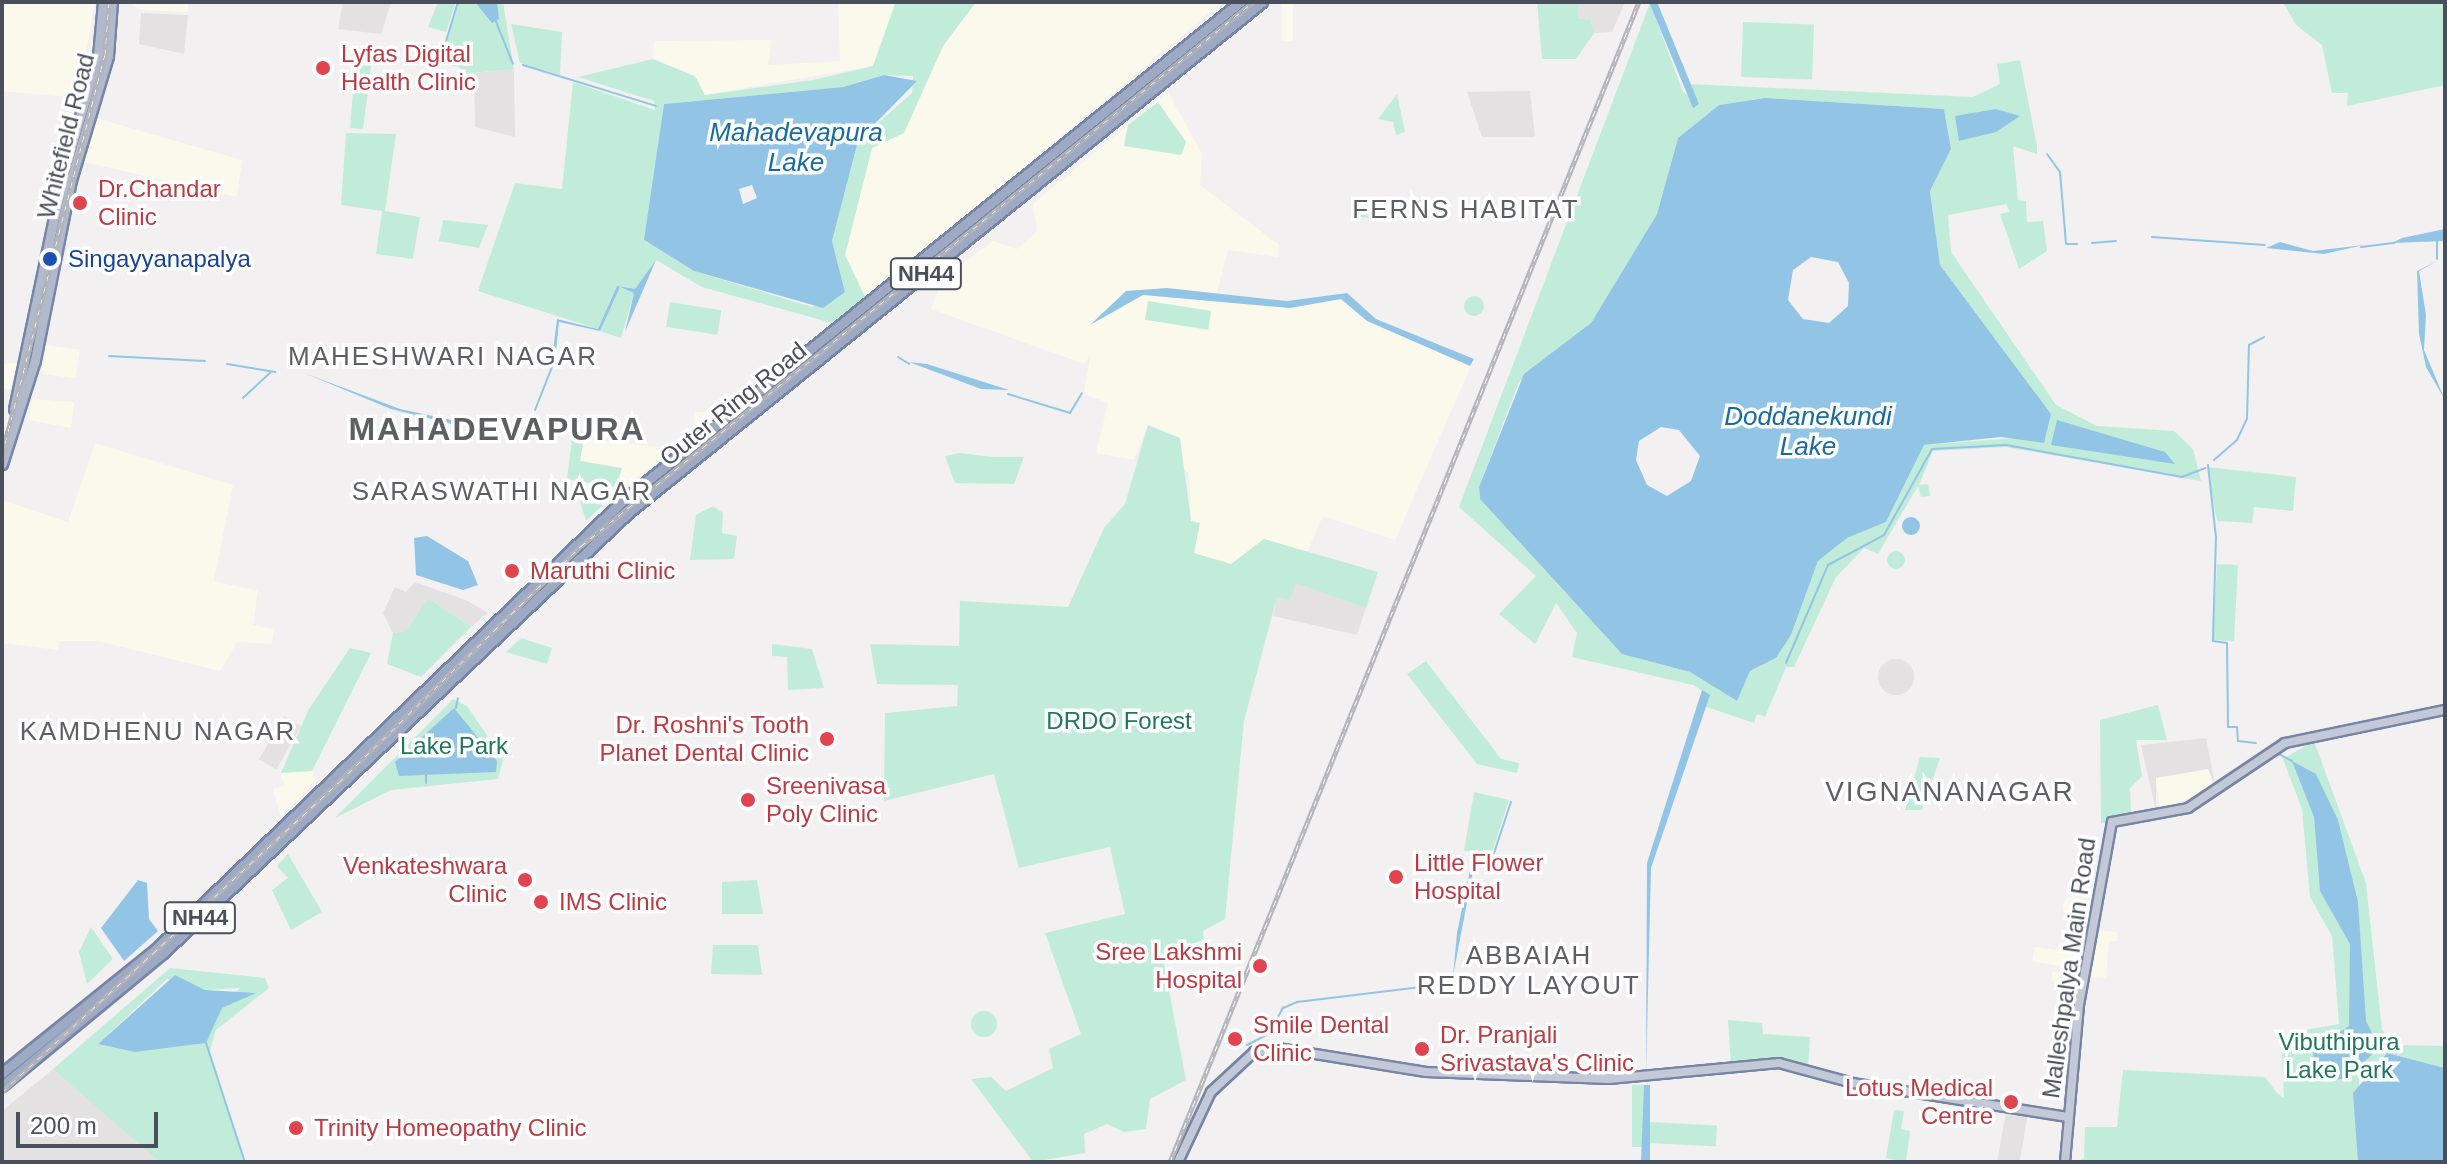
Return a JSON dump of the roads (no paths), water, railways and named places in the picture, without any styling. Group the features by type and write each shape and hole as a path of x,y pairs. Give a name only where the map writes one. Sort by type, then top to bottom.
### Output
{"highway":[{"name":"Outer Ring Road","path":"2,1086 163,953 588,531 1240,2"},
{"name":"Outer Ring Road","path":"2,1073 158,947 381,734 491,644 601,537 868,328 1262,2"},
{"path":"381,734 401,740"},
{"path":"308,792 322,790"}],"main road":[{"name":"Whitefield Road","path":"2,447 63,174 98,56 103,2"},
{"name":"Whitefield Road","path":"2,464 35,360 71,180 108,56 112,2"},
{"name":"Malleshpalya Main Road","path":"2065,1162 2068,1117 2108,827 2188,808 2285,743 2445,710"},
{"path":"1178,1162 1211,1092 1254,1052 1278,1048 1426,1072 1647,1079 1779,1063 2068,1117"}],"water":[{"path":"475,2 497,2 499,19 492,23"},
{"path":"1649,2 1657,2 1662,14 1699,104 1693,108"},
{"name":"Mahadevapura Lake","path":"884,75 917,81 858,141 832,241 845,292 823,308 694,271 644,240 664,104 843,87","holes":["752,185 757,198 743,204 739,189"]},
{"name":"Doddanekundi Lake","path":"1765,98 1944,109 1951,149 1930,191 1940,265 2051,414 2044,443 2001,437 1924,445 1886,522 1847,538 1818,561 1791,635 1776,658 1750,671 1737,701 1690,672 1622,654 1480,499 1479,487 1524,374 1591,323 1657,214 1678,138 1719,105","holes":["1811,257 1838,262 1849,283 1848,306 1829,323 1803,319 1788,300 1793,270","1661,427 1679,430 1700,456 1691,481 1667,496 1647,485 1636,460 1639,441"]},
{"path":"1996,109 2020,116 1996,132 1959,141 1955,116"},
{"path":"2445,229 2445,241 2392,243 2402,238"},
{"path":"2280,242 2313,251 2364,245 2324,254 2266,248"},
{"path":"656,260 625,332 634,293 620,287 600,331 559,322 555,361 552,360 557,319 598,329 617,286 635,289"},
{"path":"2439,260 2419,271 2426,315 2424,350 2445,400 2426,367 2419,334 2417,271"},
{"path":"1167,288 1287,301 1347,293 1376,319 1474,359 1470,366 1367,321 1341,299 1290,308 1143,295 1090,325 1126,291"},
{"path":"909,362 927,364 1009,390 981,389"},
{"path":"304,373 400,409 461,422 460,426 391,409"},
{"path":"2057,420 2165,452 2175,464 2051,445"},
{"path":"1911,517 1920,526 1911,535 1902,526"},
{"path":"427,536 468,561 478,585 463,590 416,575 414,538"},
{"path":"1702,690 1710,695 1651,868 1646,1075 1647,863"},
{"path":"454,708 497,761 496,772 399,776 395,762"},
{"path":"2292,761 2316,774 2338,820 2358,902 2366,1021 2379,1047 2349,1078 2315,1082 2313,1049 2349,1026 2350,944 2320,891 2314,817"},
{"path":"1470,870 1473,871 1453,976 1457,933"},
{"path":"138,880 147,883 149,919 158,931 124,961 101,928"},
{"path":"175,975 205,990 256,993 222,1008 206,1043 135,1052 98,1044"},
{"path":"2387,1053 2445,1068 2445,1162 2358,1162 2353,1093"},
{"path":"1644,1085 1650,1085 1650,1162 1641,1162"}],"waterway":[{"path":"439,64 458,2"},
{"path":"495,19 513,64"},
{"path":"523,65 656,106"},
{"path":"2047,154 2060,172 2066,244 2077,244"},
{"path":"2152,237 2265,245"},
{"path":"2092,243 2116,241"},
{"path":"2437,242 2437,259"},
{"path":"2361,247 2395,243"},
{"path":"2214,460 2237,440 2247,419 2249,345 2264,337"},
{"path":"109,356 205,361"},
{"path":"898,357 909,364"},
{"path":"227,364 275,372"},
{"path":"535,410 552,367"},
{"path":"243,398 270,373"},
{"path":"1008,394 1070,413 1082,393"},
{"path":"1786,663 1828,565 1884,535 1932,449 2006,445 2182,477 2205,468"},
{"path":"2208,465 2216,537 2213,641 2227,643 2228,727 2237,727 2238,741 2256,743"},
{"path":"456,708 458,698"},
{"path":"2275,752 2292,761"},
{"path":"426,772 426,783"},
{"path":"1494,853 1511,802"},
{"path":"1247,1045 1269,1034 1283,1008 1297,1002 1446,984 1452,976"},
{"path":"206,1043 245,1162"}],"railway":[{"path":"2,455 105,55 109,2"},
{"path":"2,1092 339,782 581,546 1253,2"},
{"path":"1170,1162 1639,2"}],"place":[{"name":"Lyfas Digital Health Clinic","path":"323,68"},
{"name":"Dr.Chandar Clinic","path":"80,203"},
{"name":"Singayyanapalya","path":"50,259"},
{"name":"Maruthi Clinic","path":"512,571"},
{"name":"Dr. Roshni's Tooth Planet Dental Clinic","path":"827,739"},
{"name":"Sreenivasa Poly Clinic","path":"748,800"},
{"name":"Little Flower Hospital","path":"1396,877"},
{"name":"Venkateshwara Clinic","path":"525,880"},
{"name":"IMS Clinic","path":"541,902"},
{"name":"Sree Lakshmi Hospital","path":"1260,966"},
{"name":"Smile Dental Clinic","path":"1235,1039"},
{"name":"Dr. Pranjali Srivastava's Clinic","path":"1422,1049"},
{"name":"Lotus Medical Centre","path":"2011,1102"},
{"name":"Trinity Homeopathy Clinic","path":"296,1128"}],"district":[{"name":"FERNS HABITAT","path":"1466,210"},
{"name":"MAHESHWARI NAGAR","path":"443,357"},
{"name":"MAHADEVAPURA","path":"497,429"},
{"name":"SARASWATHI NAGAR","path":"502,492"},
{"name":"KAMDHENU NAGAR","path":"158,732"},
{"name":"VIGNANANAGAR","path":"1950,792"},
{"name":"ABBAIAH REDDY LAYOUT","path":"1529,971"}],"park label":[{"name":"DRDO Forest","path":"1119,721"},
{"name":"Lake Park","path":"454,746"},
{"name":"Vibuthipura Lake Park","path":"2339,1056"}]}
